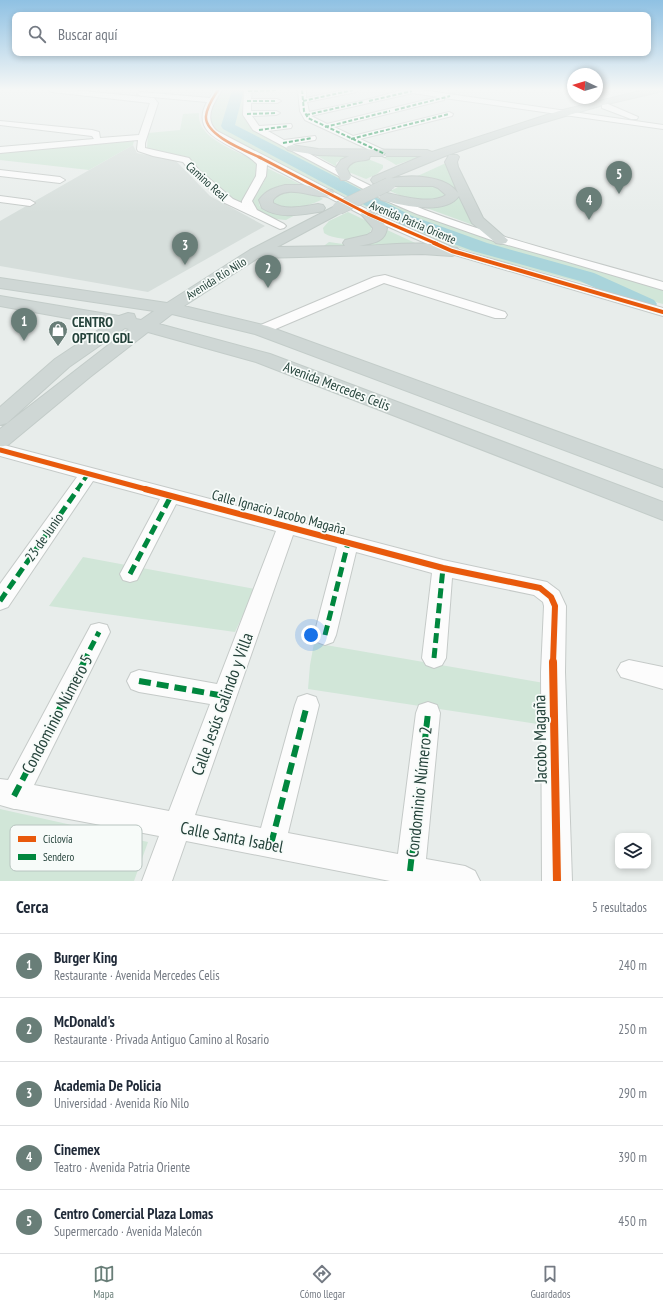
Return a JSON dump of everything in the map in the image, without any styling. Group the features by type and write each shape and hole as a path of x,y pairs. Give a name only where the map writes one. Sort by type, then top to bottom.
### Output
{"main road":[{"name":"Avenida Río Nilo","path":"145,315 168,308 201,287 280,226 328,205 386,184 449,154 512,131"},
{"name":"Avenida Río Nilo","path":"449,154 520,131"},
{"path":"288,146 318,152 449,154 452,167 477,220 501,240"},
{"path":"345,177 341,169 343,164 347,160 365,157 387,162 390,166 386,184"},
{"name":"Avenida Río Nilo","path":"0,440 70,382 145,315 245,253 328,205"},
{"path":"328,205 319,224 318,230 321,236 326,240 347,243 372,239 379,234 380,228 368,214"},
{"path":"245,253 422,249 452,251"},
{"name":"Avenida Mercedes Celis","path":"0,283 145,315 268,360 663,511"},
{"path":"201,287 198,298 199,303 201,308 209,317"},
{"name":"Avenida Mercedes Celis","path":"0,301 123,322 145,315"},
{"name":"Avenida Mercedes Celis","path":"168,308 261,330 663,479"},
{"path":"0,418 62,363 123,322"}],"street":[{"path":"75,131 96,134 98,141"},
{"path":"0,150 143,137 145,131"},
{"name":"Avenida Patria Oriente","path":"211,131 254,155 328,205 368,214 452,251 663,312"},
{"name":"Avenida Patria Oriente","path":"261,131 345,177 386,184 461,227 501,240 663,285"},
{"path":"334,131 385,154"},
{"path":"351,139 382,131"},
{"name":"Camino Real","path":"143,137 141,148 152,153 186,160 219,194 229,201 280,226"},
{"path":"288,146 312,138"},
{"path":"253,213 248,206 248,201 261,176 262,170 262,164 254,155"},
{"path":"0,172 60,180"},
{"path":"0,199 30,203"},
{"path":"261,330 378,280 385,279 500,315"},
{"name":"Calle Ignacio Jacobo Magaña","path":"0,450 443,568 540,588 551,597"},
{"name":"23 de Junio","path":"0,601 88,474"},
{"path":"130,574 171,496"},
{"name":"Calle Jesús Galindo y Villa","path":"157,881 287,526"},
{"path":"325,635 348,543"},
{"path":"434,658 443,568"},
{"name":"Jacobo Magaña","path":"551,597 555,606 553,672 558,881"},
{"name":"Condominio Número 5","path":"7,794 99,632"},
{"path":"629,670 663,678"},
{"path":"139,681 225,696"},
{"path":"272,844 307,704"},
{"name":"Condominio Número 2","path":"410,871 428,713"},
{"name":"Calle Santa Isabel","path":"7,794 465,881"}],"shaded area":[{"path":"133,145 137,153 176,161 210,196 265,226 148,292 0,266 0,221"}],"green space":[{"path":"168,131 206,131 218,142 253,160 256,165 256,176 241,204 230,198 188,158 155,153 147,148 148,133"},
{"path":"219,131 257,131 262,135 380,197 663,290 663,304 496,260 432,239 407,228 222,134"},
{"path":"134,141 133,145 89,170 0,160 0,153"},
{"path":"314,154 362,155 351,156 340,160 336,163 337,167"},
{"path":"374,155 422,156 396,165"},
{"path":"368,159 383,165 383,168 377,174 366,179 346,171 348,161"},
{"path":"446,163 481,228 421,206 446,204 458,197 457,193 411,179"},
{"path":"267,168 306,187 272,189 265,192 260,197 259,205 262,209 280,214 297,214 286,220 274,219 259,214 252,206 252,198 264,182"},
{"path":"404,184 430,184 446,192 446,197 424,201 404,197 390,191"},
{"path":"296,191 311,192 323,199 310,205 292,208 272,203 272,198 279,193"},
{"path":"348,212 371,223 371,230 368,235 362,238 345,239 329,236 324,233 323,228 329,221"},
{"path":"385,229 424,247 321,248 329,242 350,245"},
{"path":"83,557 255,589 235,632 49,606"},
{"path":"314,643 544,683 544,725 308,689"},
{"path":"0,809 72,825 10,825 10,871 138,871 134,881 0,881"},
{"path":"142,841 148,842 142,859"}],"waterway":[{"path":"237,131 406,220 480,247 587,277 647,304"}],"marked path":[{"path":"336,131 385,154"},
{"path":"351,139 382,131"},
{"path":"283,143 312,138"},
{"path":"0,601 88,474"},
{"path":"130,574 171,496"},
{"path":"325,635 348,543"},
{"path":"434,658 443,568"},
{"path":"14,796 99,632"},
{"path":"139,681 225,696"},
{"path":"271,844 307,705"},
{"path":"410,871 428,713"}],"cycle path":[{"path":"212,131 231,143 368,214 452,251 663,312"},
{"path":"0,450 443,568 540,588 551,597 555,606 553,672 557,881"}],"place":[{"name":"Centro Comercial Plaza Lomas","path":"619,194"},
{"name":"Cinemex","path":"589,220"},
{"name":"Academia De Policia","path":"185,265"},
{"name":"McDonald's","path":"268,288"},
{"name":"Burger King","path":"24,341"},
{"name":"CENTRO OPTICO GDL","path":"58,347"}]}
